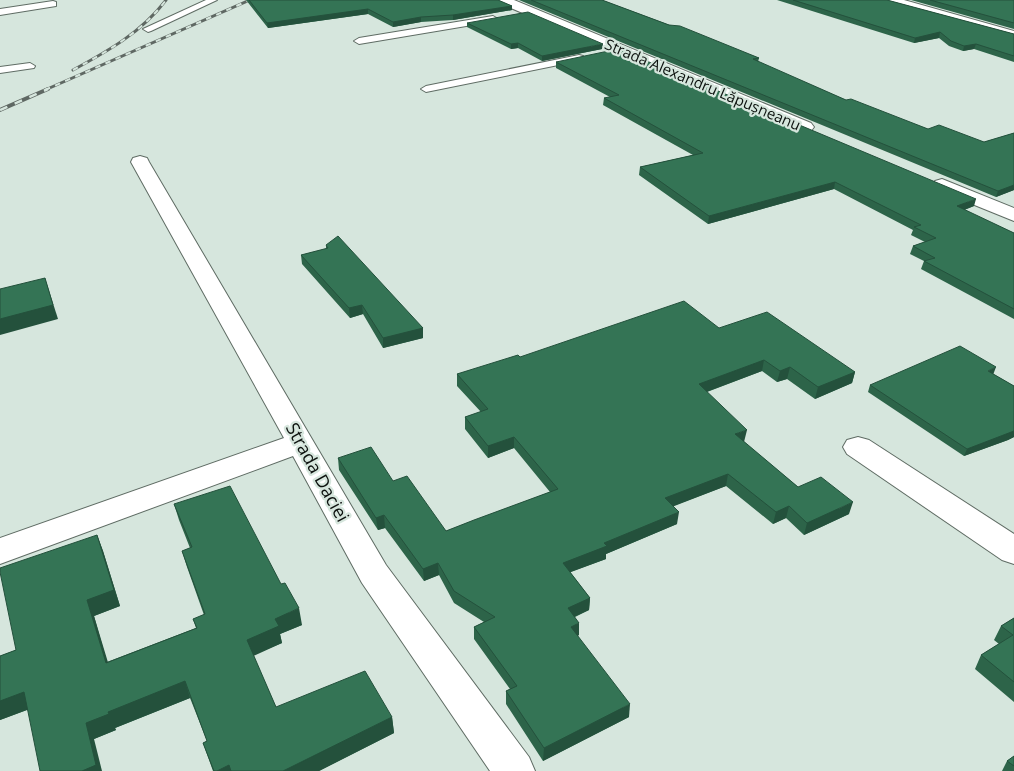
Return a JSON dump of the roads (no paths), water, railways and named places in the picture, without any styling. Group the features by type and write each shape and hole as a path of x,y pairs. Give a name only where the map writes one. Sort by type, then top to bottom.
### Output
{"street":[{"name":"Strada Alexandru Lăpușneanu","path":"503,0 822,135"},
{"path":"890,0 1014,35"},
{"name":"Strada Daciei","path":"140,162 301,442 374,574 514,771"},
{"path":"923,177 1014,216"},
{"path":"0,551 301,442"},
{"path":"858,447 1014,551"}],"lane":[{"path":"148,29 213,0"},
{"path":"0,12 53,4"},
{"path":"358,41 532,12"},
{"path":"426,89 621,50"},
{"path":"0,70 30,66"}],"railway":[{"path":"73,70 124,40 146,22 166,0"},
{"path":"45,90 250,0"},
{"path":"0,110 48,89"}]}
